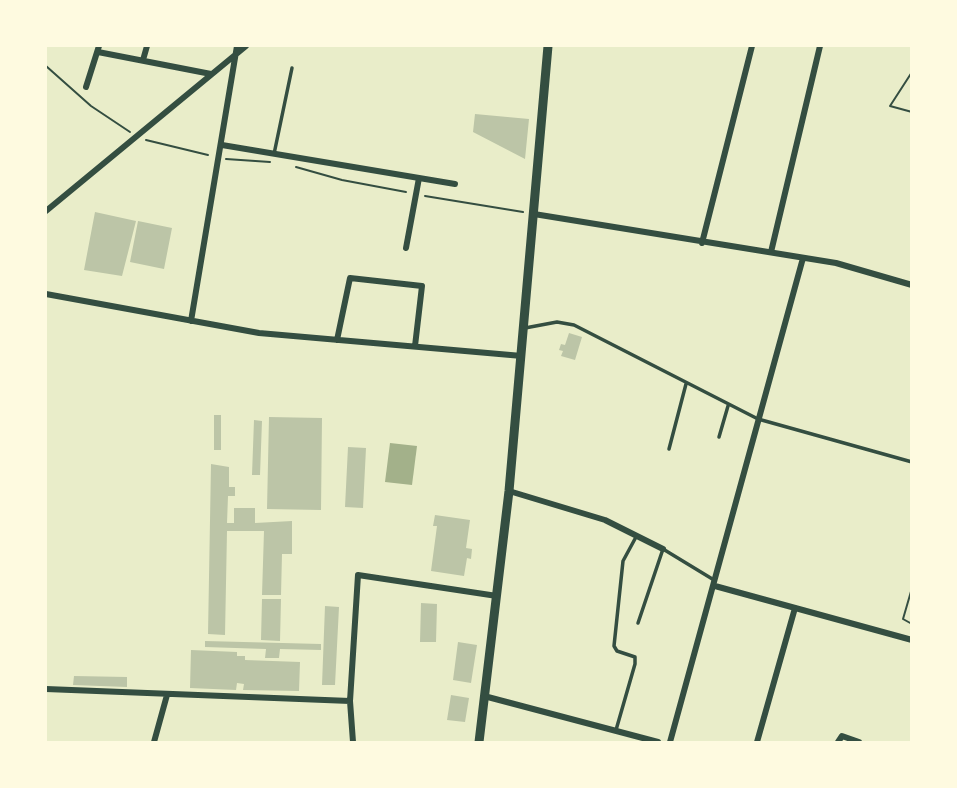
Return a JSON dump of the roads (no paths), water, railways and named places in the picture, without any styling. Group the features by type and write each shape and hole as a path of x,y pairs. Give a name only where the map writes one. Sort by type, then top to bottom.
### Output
{"main road":[{"path":"479,743 509,491 525,328 529,213 548,46"}],"street":[{"path":"143,60 147,46"},
{"path":"191,321 237,46"},
{"path":"46,211 247,46"},
{"path":"702,243 752,46"},
{"path":"771,252 820,46"},
{"path":"86,87 99,49 212,74"},
{"path":"222,145 455,184"},
{"path":"405,248 419,178"},
{"path":"529,213 836,263 912,285"},
{"path":"670,743 716,584 803,258"},
{"path":"337,340 349,278 422,286 415,346"},
{"path":"46,294 259,333 522,355"},
{"path":"509,491 605,520 663,549"},
{"path":"353,743 350,701 358,575 498,596"},
{"path":"716,584 912,640"},
{"path":"757,743 794,608"},
{"path":"46,689 350,701"},
{"path":"153,743 167,695"},
{"path":"484,696 658,743"},
{"path":"838,743 842,736 859,743"}],"lane":[{"path":"274,154 292,68"},
{"path":"525,328 557,322 574,325 758,419 912,462"},
{"path":"669,449 687,384"},
{"path":"719,437 728,406"},
{"path":"616,731 635,664 635,657 617,651 614,646 623,561 638,536"},
{"path":"638,623 663,549 716,584"}]}
